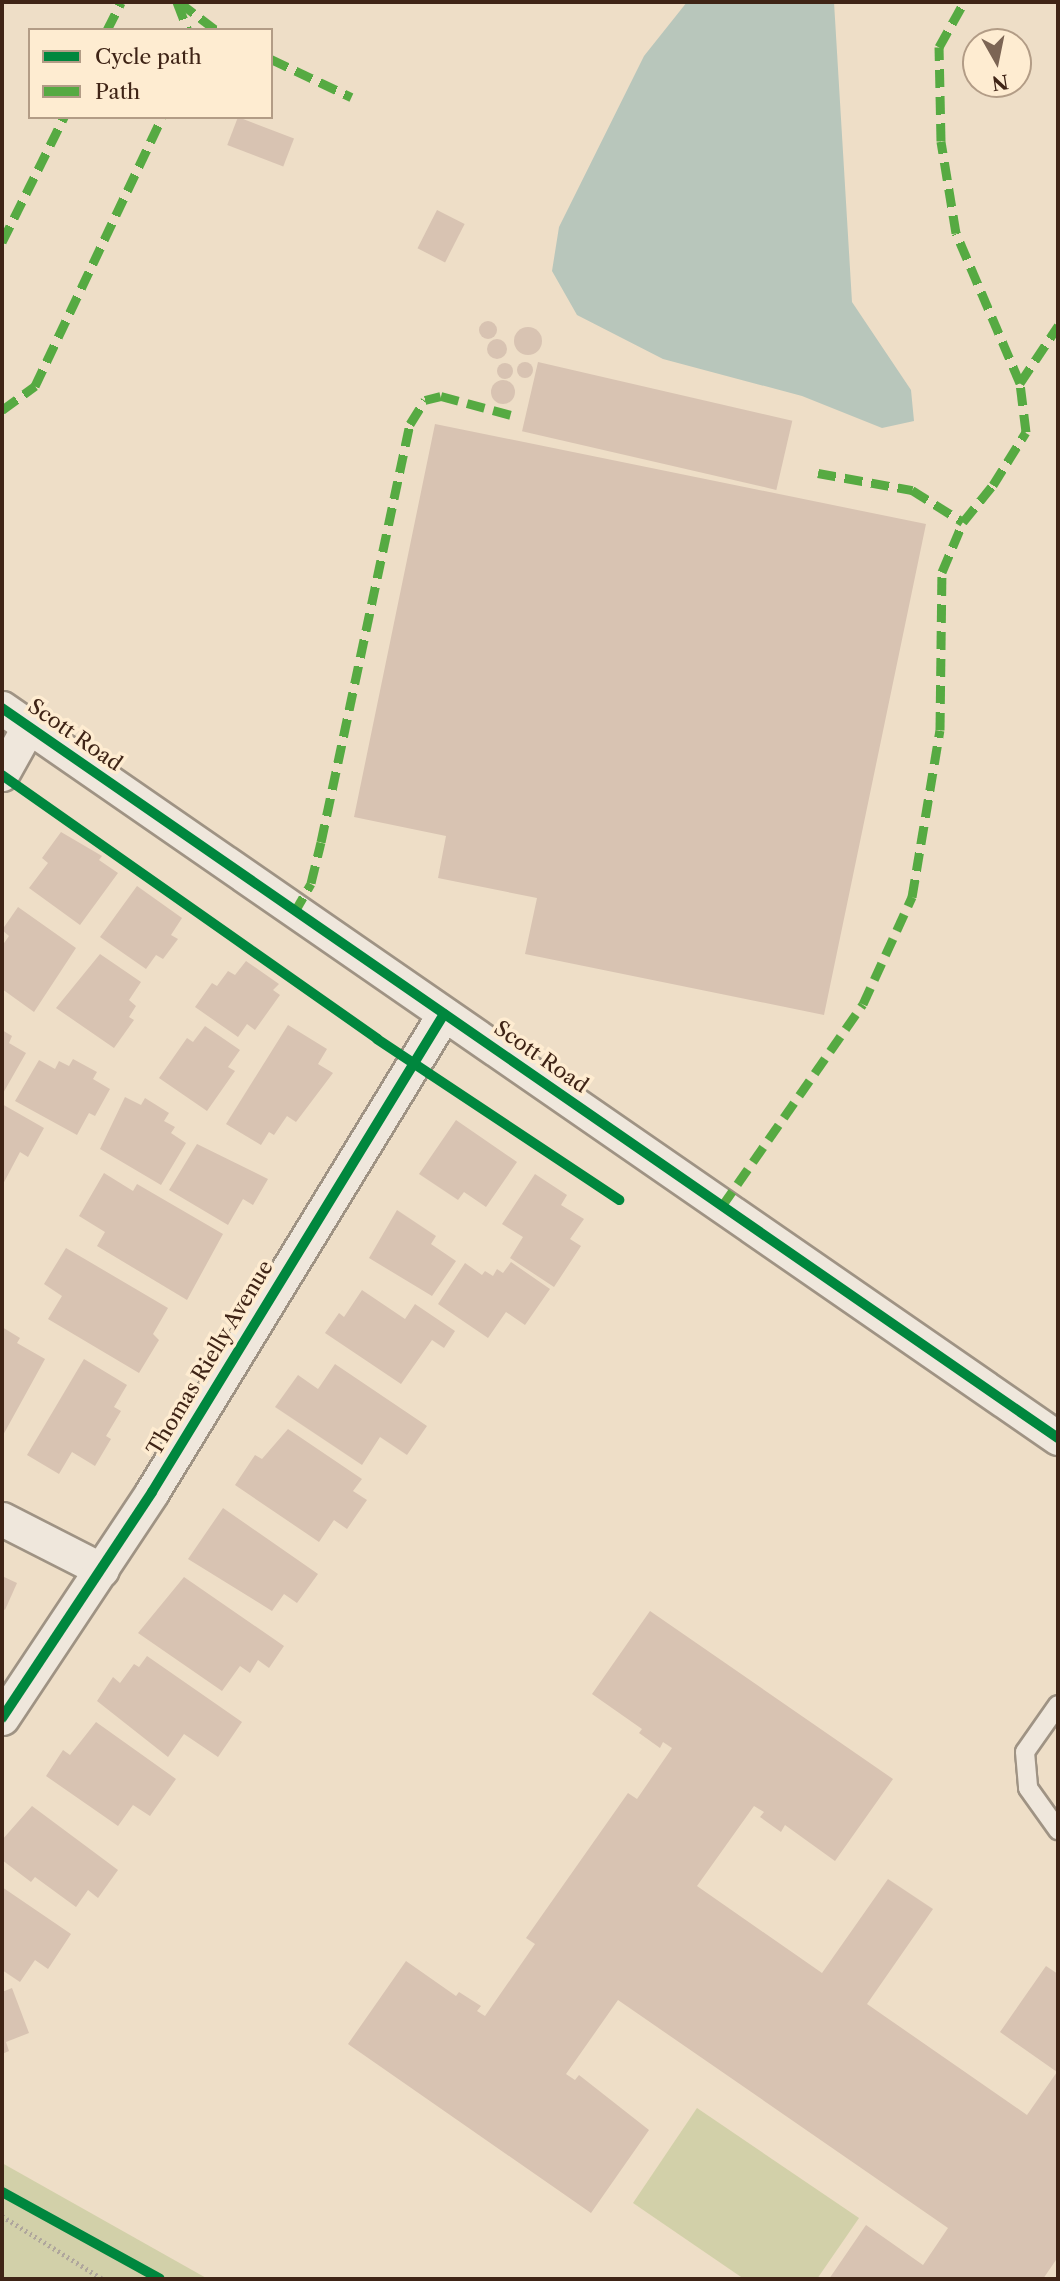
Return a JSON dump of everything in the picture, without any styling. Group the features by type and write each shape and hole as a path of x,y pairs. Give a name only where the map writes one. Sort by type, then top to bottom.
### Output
{"street":[{"path":"2,774 16,716"},
{"name":"Scott Road","path":"16,716 242,877 1058,1438"},
{"name":"Thomas Rielly Avenue","path":"2,1718 102,1570 444,1014"},
{"path":"2,1520 102,1570"}],"lane":[{"path":"1058,1705 1025,1752 1028,1788 1058,1830"}],"path":[{"path":"2,2216 103,2279"}],"shaded area":[{"path":"687,2 834,2 852,302 911,390 914,421 882,428 802,396 663,359 577,315 552,271 559,227 644,56"},
{"path":"697,2108 859,2218 817,2279 744,2279 633,2203"},
{"path":"2,2163 208,2279 2,2279"}],"building":[{"path":"237,119 294,139 283,167 227,145"},
{"path":"437,210 465,224 445,262 417,248"},
{"path":"484,321 492,321 497,330 495,337 484,339 479,334 479,326"},
{"path":"528,327 538,331 542,341 538,351 528,355 518,351 514,341 518,331"},
{"path":"497,339 504,342 507,349 504,356 497,359 490,356 487,349 490,342"},
{"path":"522,362 528,362 533,370 531,376 522,378 517,373 517,367"},
{"path":"538,362 792,421 776,490 522,431"},
{"path":"502,363 508,363 513,371 511,377 502,379 497,374 497,368"},
{"path":"503,380 512,383 515,392 512,401 503,404 494,401 491,392 494,383"},
{"path":"435,424 926,524 824,1015 525,954 537,898 438,878 446,836 354,817"},
{"path":"61,832 102,856 99,860 118,873 80,925 29,888 48,863 42,858"},
{"path":"137,886 182,918 171,935 178,939 163,959 156,955 146,969 100,937"},
{"path":"18,907 76,948 34,1012 2,989 2,946 9,936 2,930"},
{"path":"100,954 141,982 129,1000 136,1006 129,1017 134,1020 114,1048 56,1008"},
{"path":"246,961 279,984 273,990 280,995 255,1030 247,1024 238,1037 195,1007 212,983 217,986 228,971 235,975"},
{"path":"288,1025 327,1049 318,1064 333,1073 296,1122 287,1116 274,1135 269,1132 261,1145 226,1124"},
{"path":"205,1026 240,1050 228,1067 235,1071 207,1111 159,1078 187,1038 193,1042"},
{"path":"2,1030 12,1036 9,1043 26,1053 2,1095"},
{"path":"73,1059 97,1072 93,1079 110,1089 95,1116 89,1113 77,1135 15,1101 39,1060 55,1069 59,1061 69,1066"},
{"path":"125,1097 141,1105 145,1098 169,1113 164,1121 175,1127 171,1133 186,1143 161,1185 100,1149"},
{"path":"2,1104 44,1128 28,1157 20,1152 2,1186"},
{"path":"456,1120 517,1162 486,1207 464,1192 458,1200 419,1174"},
{"path":"197,1144 268,1179 253,1205 243,1199 228,1225 169,1190"},
{"path":"104,1173 133,1191 137,1184 223,1234 187,1300 97,1246 105,1232 79,1216"},
{"path":"535,1174 567,1195 561,1205 584,1219 570,1239 581,1246 554,1287 510,1258 523,1237 502,1224"},
{"path":"397,1210 436,1236 431,1244 456,1261 432,1296 369,1258"},
{"path":"66,1248 168,1308 153,1334 159,1340 139,1373 48,1319 62,1296 44,1284"},
{"path":"511,1262 550,1289 525,1325 506,1312 488,1338 438,1304 465,1263 482,1275 485,1271 493,1276 497,1269 503,1273"},
{"path":"362,1290 405,1319 415,1304 455,1331 444,1348 432,1340 401,1384 325,1333 339,1313 344,1317"},
{"path":"2,1327 20,1338 17,1343 45,1359 2,1437"},
{"path":"84,1359 127,1385 114,1407 121,1411 106,1436 111,1439 95,1466 72,1452 59,1474 27,1455"},
{"path":"335,1364 427,1426 407,1455 380,1437 362,1465 275,1407 298,1375 318,1389"},
{"path":"288,1429 362,1479 353,1491 367,1500 347,1529 334,1520 319,1542 235,1485 255,1455 262,1459"},
{"path":"223,1508 318,1574 297,1603 284,1594 272,1611 188,1559"},
{"path":"2,1576 17,1583 5,1610 2,1608"},
{"path":"184,1577 284,1646 269,1668 258,1660 250,1673 240,1666 222,1691 138,1633"},
{"path":"650,1611 893,1779 835,1861 785,1825 781,1832 760,1817 764,1812 754,1806 697,1886 822,1973 888,1879 933,1909 867,2004 1027,2115 1057,2072 1000,2032 1046,1966 1058,1974 1058,2257 1043,2279 829,2279 866,2225 923,2265 948,2228 618,2000 566,2074 575,2080 579,2075 649,2130 591,2213 348,2044 406,1961 456,1996 459,1992 481,2006 477,2011 485,2016 535,1944 526,1938 628,1793 637,1799 672,1748 663,1742 660,1748 639,1733 642,1729 592,1694"},
{"path":"147,1656 242,1722 218,1757 184,1734 168,1757 97,1701 113,1677 120,1683 134,1664 139,1667"},
{"path":"96,1722 176,1779 150,1816 133,1805 118,1826 46,1776 63,1750 70,1755"},
{"path":"32,1806 118,1870 98,1898 88,1890 76,1907 35,1877 31,1882 2,1860 2,1840"},
{"path":"2,1887 71,1934 48,1969 35,1960 20,1982 2,1970"},
{"path":"12,1988 29,2033 6,2042 9,2051 2,2054 2,1992"}],"marked path":[{"path":"108,28 121,2"},
{"path":"177,2 187,28"},
{"path":"179,2 213,28"},
{"path":"722,1206 863,1004 912,897 940,730 942,572 963,522 993,485 1026,432 1020,383 956,233 941,141 939,47 964,2"},
{"path":"273,60 351,97"},
{"path":"2,242 63,119"},
{"path":"2,410 35,386 161,119"},
{"path":"1020,383 1058,326"},
{"path":"294,913 311,883 321,842 410,424 425,400 441,396 515,416"},
{"path":"818,473 912,490 963,522"}],"cycle path":[{"path":"2,708 1058,1438"},
{"path":"2,775 377,1039 619,1200"},
{"path":"2,1718 152,1492 444,1014"},
{"path":"2,2192 160,2279"}]}
